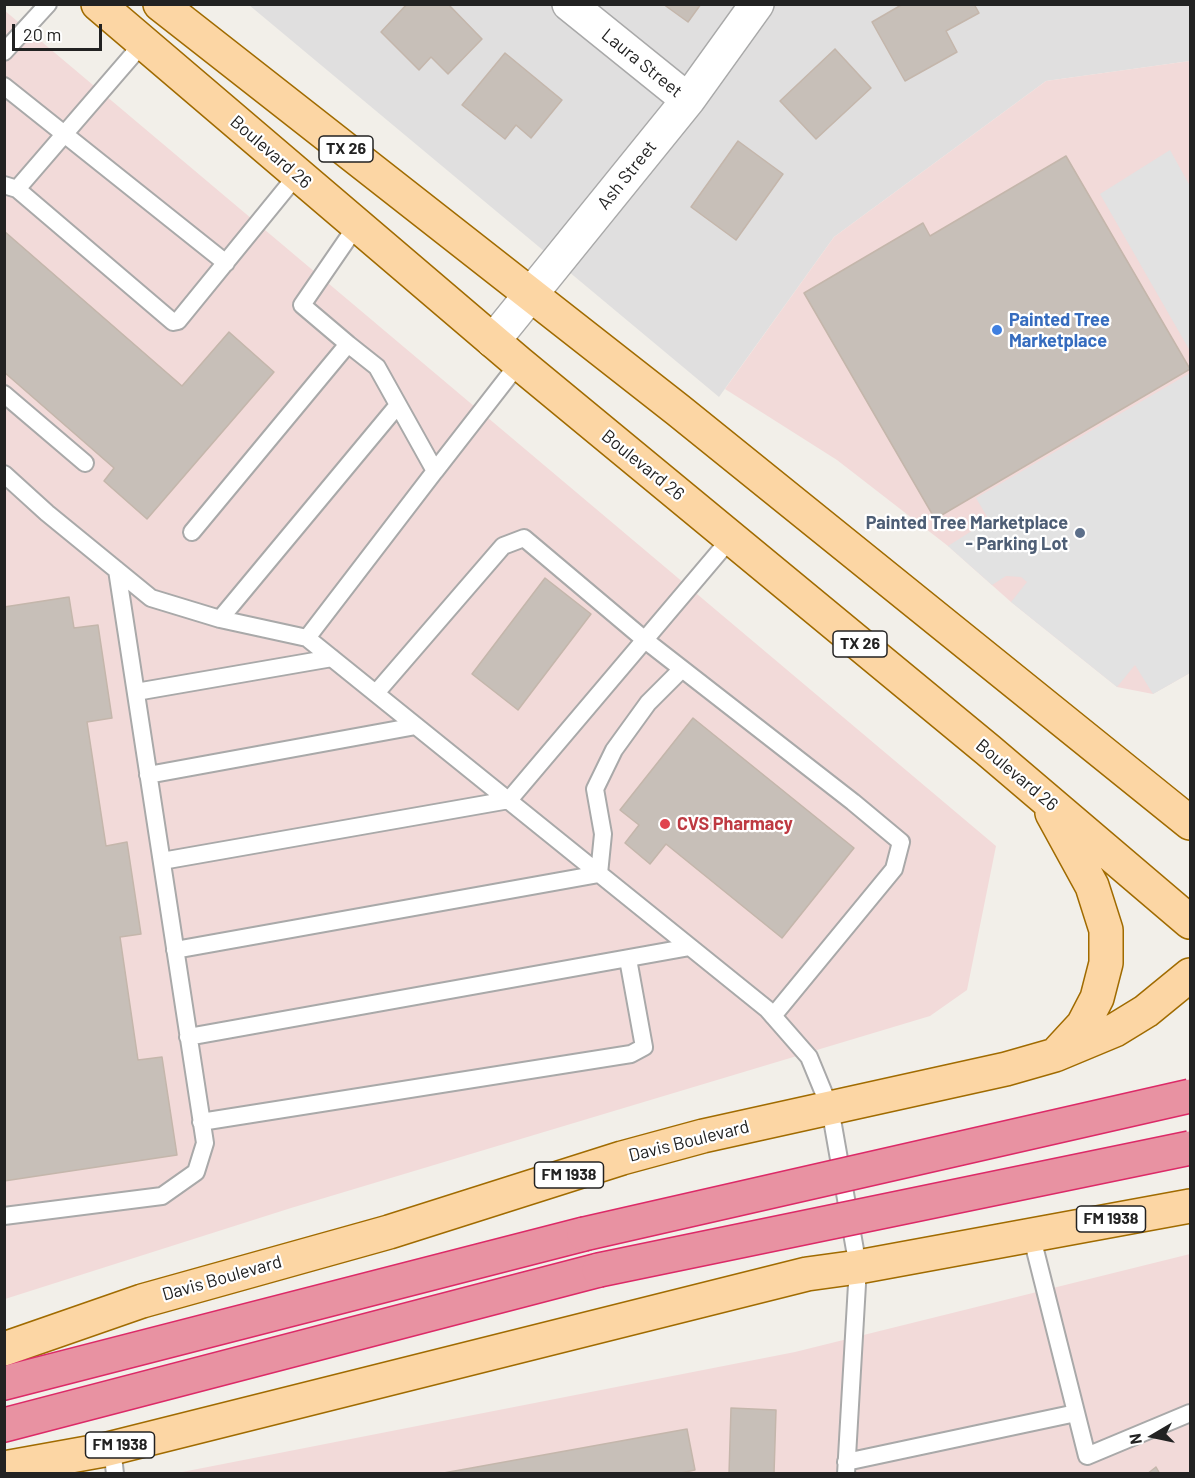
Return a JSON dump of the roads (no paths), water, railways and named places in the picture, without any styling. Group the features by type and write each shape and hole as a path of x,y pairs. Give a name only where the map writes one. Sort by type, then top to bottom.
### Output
{"highway":[{"path":"4,1383 584,1234 1191,1096"},
{"path":"4,1425 599,1270 1191,1148"}],"main road":[{"name":"Boulevard 26","path":"98,4 519,363 1191,922"},
{"name":"TX 26","path":"160,4 532,293 1185,814"},
{"path":"1044,798 1092,886 1106,930 1106,963 1097,998 1083,1025 1055,1054"},
{"name":"Davis Boulevard","path":"4,1349 142,1301 389,1232 622,1158 703,1136 1006,1069 1055,1054 1115,1030 1146,1011 1191,975"},
{"name":"FM 1938","path":"4,1468 114,1460 807,1274 858,1267 1191,1206"}],"street":[{"name":"Laura Street","path":"569,4 688,100"},
{"name":"Ash Street","path":"493,341 688,100 757,4"}],"lane":[{"path":"4,52 48,4"},
{"path":"143,43 66,134 11,187 173,322 178,321 297,175"},
{"path":"4,86 226,263"},
{"path":"357,225 302,305 377,367 435,471"},
{"path":"192,532 348,344"},
{"path":"307,638 519,363"},
{"path":"4,393 85,463"},
{"path":"220,619 398,405"},
{"path":"4,474 151,598 220,619 307,638 773,1016 809,1057 830,1108 858,1267 846,1468 1076,1413"},
{"path":"376,693 503,546 513,540 524,538 645,640 901,842 894,869 773,1016"},
{"path":"162,861 509,800 731,538"},
{"path":"4,1216 162,1196 196,1172 205,1143 117,570"},
{"path":"136,692 332,658"},
{"path":"599,874 603,834 595,789 614,750 648,704 682,669"},
{"path":"148,775 416,726"},
{"path":"175,950 599,874"},
{"path":"188,1037 690,947"},
{"path":"201,1122 631,1054 644,1047 628,958"},
{"path":"1031,1234 1087,1456 1191,1413"}],"place":[{"name":"Painted Tree Marketplace","path":"997,330"},
{"name":"Painted Tree Marketplace - Parking Lot","path":"1080,533"},
{"name":"CVS Pharmacy","path":"665,824"}]}
